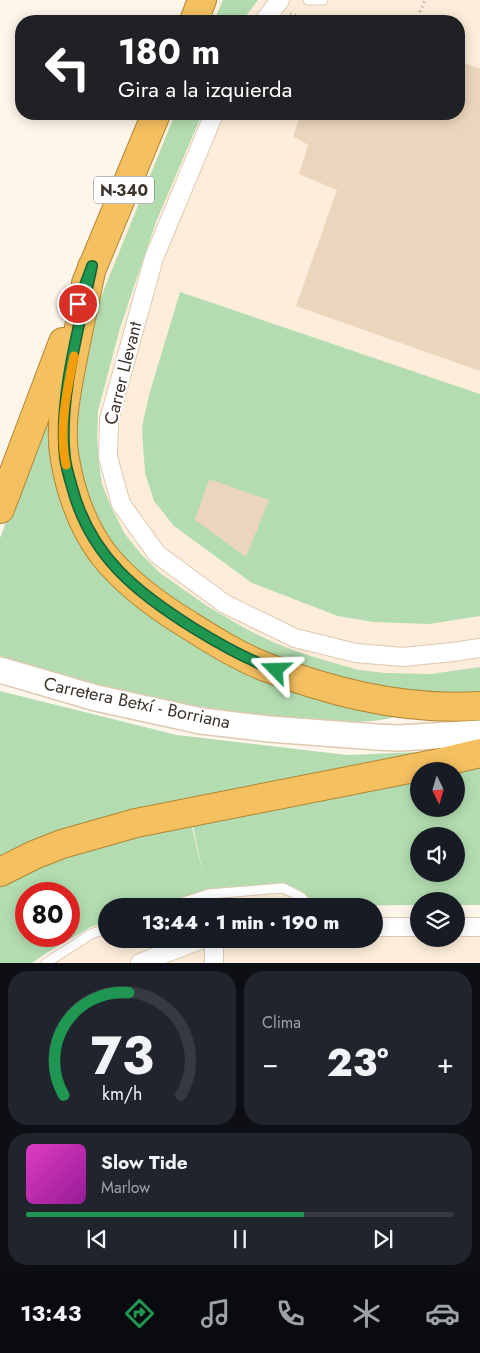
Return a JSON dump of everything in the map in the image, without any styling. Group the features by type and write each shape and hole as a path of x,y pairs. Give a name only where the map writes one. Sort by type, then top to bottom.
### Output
{"highway":[{"path":"196,15 202,0"},
{"name":"N-340","path":"0,509 92,266 153,120"},
{"path":"92,266 64,408 65,458 82,519 95,542 113,566 130,583 173,615 228,649 262,665 340,692 394,703 428,707 480,706"},
{"path":"0,872 62,844 136,824 480,753"}],"main road":[{"name":"Carretera Betxí - Borriana","path":"0,670 96,698 201,720 269,729 400,738 480,732"},
{"name":"Carretera Betxí - Borriana","path":"335,733 480,720"}],"street":[{"path":"273,15 285,7"},
{"name":"Carrer Llevant","path":"212,120 154,258 109,420 108,457 120,504 157,554 226,604 295,638 356,653 404,657 480,648"},
{"path":"383,927 410,927"},
{"path":"465,927 480,927"},
{"path":"140,963 179,948"},
{"path":"214,948 214,963"}],"lane":[{"path":"308,0 324,0"},
{"path":"196,898 208,894 283,888 302,898"},
{"path":"46,963 98,931"}],"path":[{"path":"419,15 425,0"},
{"path":"285,7 305,15"}],"shaded area":[{"path":"221,0 480,0 480,697 375,690 141,580 74,445 98,302 108,273 172,120 465,120 465,15 215,15"},
{"path":"283,888 298,898 196,898 209,894"},
{"path":"383,927 410,927 410,947 465,947 465,927 480,927 480,963 46,963 74,947 80,947 80,944 98,934 98,948 383,948"}],"green space":[{"path":"223,0 258,0 247,15 217,15"},
{"path":"173,120 199,120 156,222 120,328 98,411 99,464 102,484 111,507 125,534 160,573 207,606 248,630 301,653 359,670 385,673 431,674 480,667 480,697 374,690 264,653 178,606 123,562 91,516 74,446 80,383 99,302"},
{"path":"180,292 480,394 480,616 429,624 373,622 338,616 252,583 174,526 154,501 145,473 142,428 149,395"},
{"path":"59,382 58,470 156,619 405,715 372,721 335,722 203,707 101,686 0,656 0,538"},
{"path":"0,691 177,735 347,755 443,751 0,865"},
{"path":"480,765 480,905 465,905 465,892 410,892 410,905 383,905 383,898 307,898 304,894 284,886 207,891 184,898 98,898 98,925 80,933 80,882 15,882 15,947 57,947 32,963 0,963 0,884 65,853 191,822 204,879 192,821 410,780 410,818 465,818 465,769"}],"building":[{"path":"465,63 480,69 480,371 296,306 337,190 299,174 308,145 293,136 299,120 465,120"},
{"path":"209,479 269,500 246,557 195,520"}],"slow traffic":[{"path":"66,465 64,408 74,356"}],"route":[{"path":"78,304 92,266 64,408 65,458 69,478 82,519 91,536 113,566 153,602 228,649 276,670"}]}
